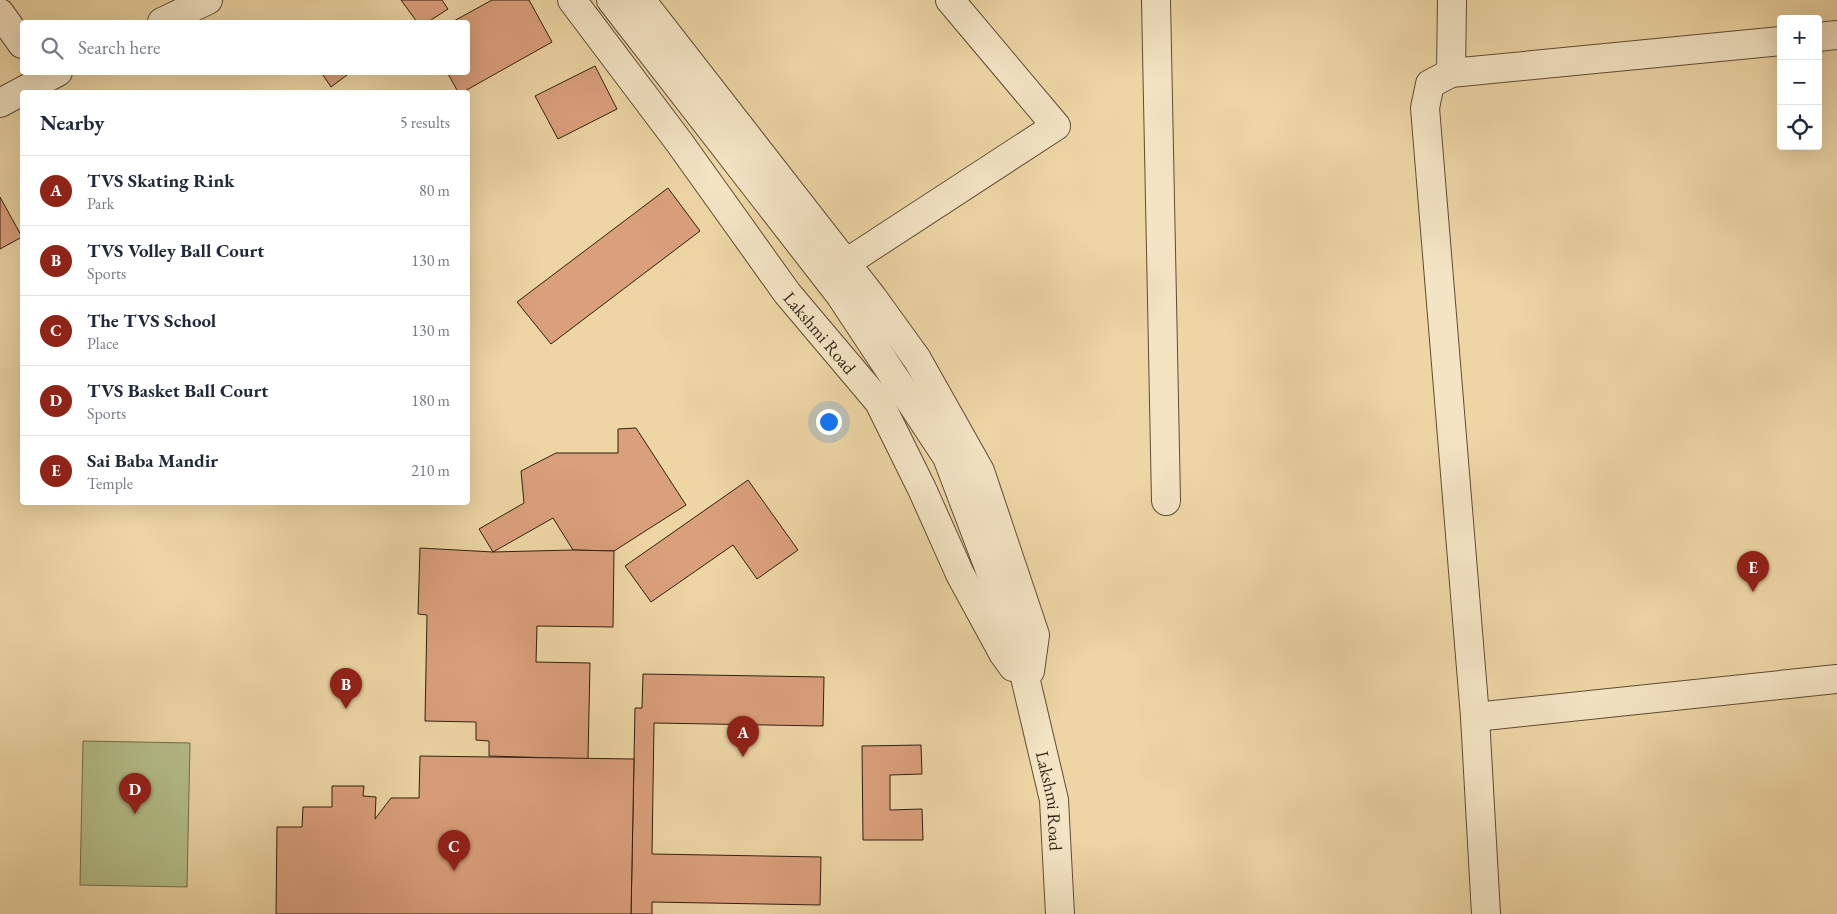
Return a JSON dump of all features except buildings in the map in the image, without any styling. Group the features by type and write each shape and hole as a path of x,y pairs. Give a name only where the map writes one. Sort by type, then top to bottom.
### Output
{"street":[{"path":"166,20 208,0"},
{"name":"Lakshmi Road","path":"572,0 680,142 787,293 879,402 922,489 960,574 1003,653 1028,689"},
{"name":"Lakshmi Road","path":"611,0 840,295 947,457 1016,639 1054,800 1060,914"},
{"name":"Lakshmi Road","path":"641,0 846,263 916,358 980,472 1035,635 1028,689"},
{"path":"846,263 1056,126 950,0"},
{"path":"1156,0 1166,501"},
{"path":"1451,73 1452,0"},
{"path":"0,13 20,41"},
{"path":"1822,37 1837,35"},
{"path":"1486,914 1475,717 1425,108 1430,84 1451,73 1777,41"},
{"path":"22,90 48,75"},
{"path":"0,103 20,91"},
{"path":"1475,717 1837,679"}],"green space":[{"path":"83,741 190,743 187,887 80,885"}],"place":[{"name":"Sai Baba Mandir","path":"1753,592"},
{"name":"TVS Volley Ball Court","path":"346,709"},
{"name":"TVS Skating Rink","path":"743,757"},
{"name":"TVS Basket Ball Court","path":"135,814"},
{"name":"The TVS School","path":"454,871"}]}
